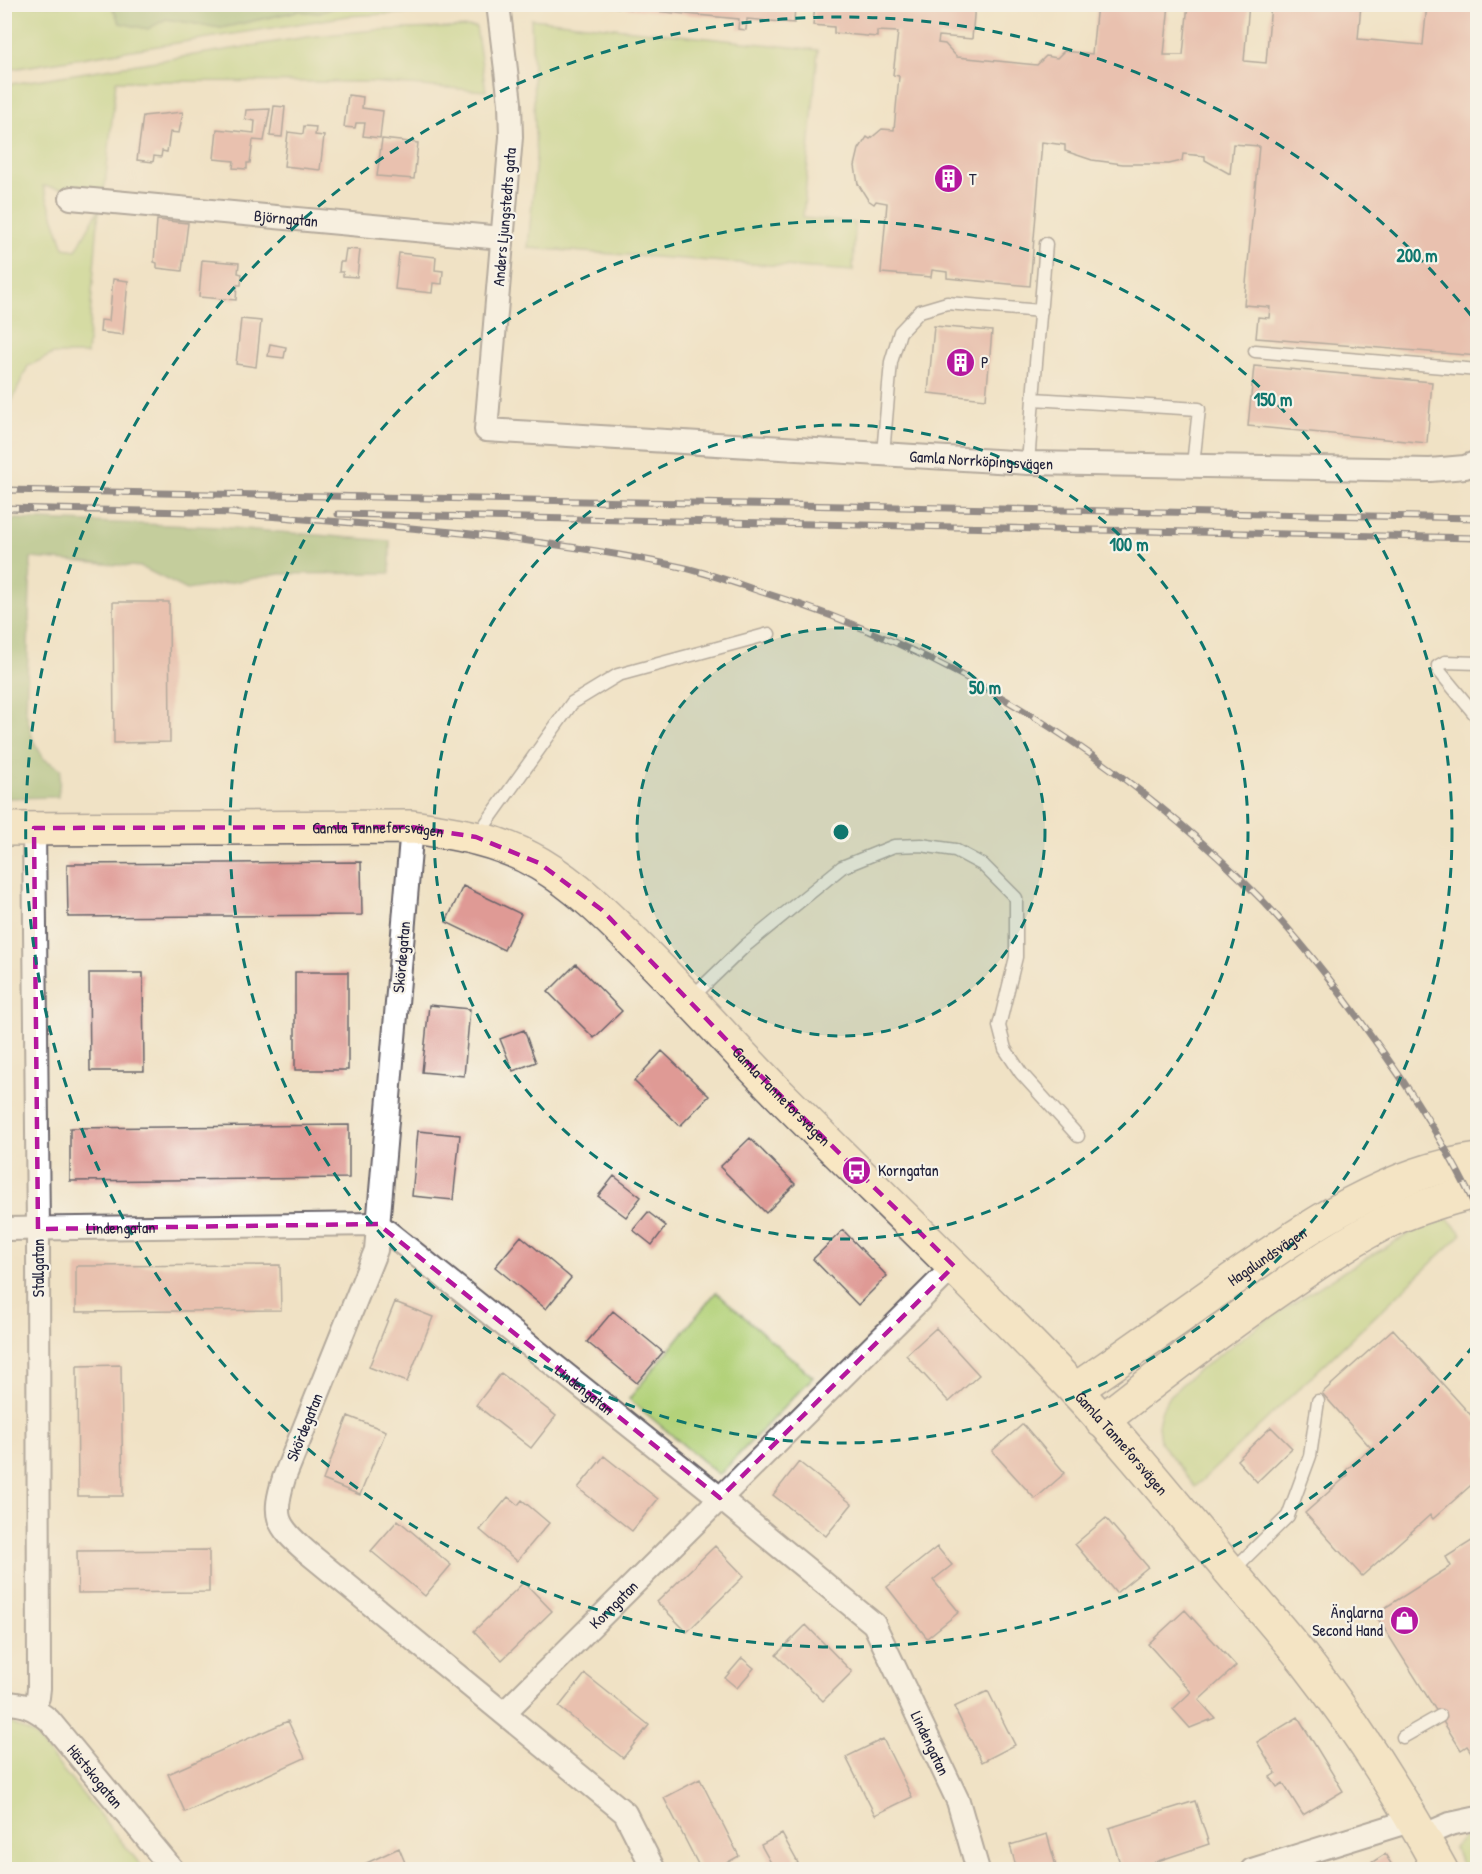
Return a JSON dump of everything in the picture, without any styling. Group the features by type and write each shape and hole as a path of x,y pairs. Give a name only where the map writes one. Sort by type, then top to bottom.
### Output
{"street":[{"name":"Anders Ljungstedts gata","path":"486,430 511,137 510,103 498,4"},
{"name":"Björngatan","path":"71,198 502,238"},
{"name":"Gamla Norrköpingsvägen","path":"486,430 682,440 1028,463 1430,470 1465,467 1478,462"},
{"name":"Gamla Tanneforsvägen","path":"19,829 412,827 476,837 503,846 539,863 566,882 602,910 690,998 762,1077 954,1266 1102,1420 1305,1660 1418,1828 1441,1869"},
{"name":"Skördegatan","path":"412,827 376,1250 284,1478 276,1504 279,1522 292,1539 307,1552 625,1813 654,1869"},
{"name":"Stallgatan","path":"19,829 38,1229 39,1688 33,1707"},
{"name":"Hagalundsvägen","path":"1075,1390 1285,1244 1340,1209 1415,1176 1453,1163 1478,1160"},
{"name":"Hagalundsvägen","path":"1102,1420 1187,1354 1304,1272 1353,1241 1395,1218 1435,1203 1478,1191"},
{"name":"Lindengatan","path":"4,1229 378,1224 874,1624 958,1800 978,1869"},
{"name":"Korngatan","path":"504,1713 954,1266"},
{"path":"4,1703 33,1707"},
{"name":"Hästskogatan","path":"33,1707 49,1720 173,1869"},
{"path":"1252,1869 1418,1828 1478,1818"}],"lane":[{"path":"1028,463 1046,244"},
{"path":"883,454 891,363 900,332 920,310 947,303 1041,311"},
{"path":"1255,351 1478,370"},
{"path":"1033,399 1199,409 1193,465"},
{"path":"476,837 572,703 618,675 770,634"},
{"path":"1478,663 1445,662 1438,666 1440,672 1478,718"},
{"path":"690,998 745,946 842,867 894,846 921,845 956,850 982,865 1016,898 1016,957 999,1026 1005,1049 1022,1073 1078,1136"},
{"path":"1231,1572 1288,1516 1310,1456 1318,1401"},
{"path":"1403,1737 1440,1716"}],"highlighted area":[{"path":"412,827 476,837 539,863 602,910 762,1077 954,1266 720,1498 378,1224 38,1229 34,828"}],"green space":[{"path":"5,5 111,5 120,23 166,19 221,28 298,11 319,13 342,5 483,5 483,9 348,16 5,70"},
{"path":"111,5 342,5 319,13 298,11 221,28 166,19 148,29 120,23"},
{"path":"531,19 818,50 803,218 855,223 853,271 528,248 536,158"},
{"path":"476,27 486,91 371,82 116,81 105,186 101,194 43,186 64,248 76,250 99,209 87,354 53,354 28,366 5,416 5,85 307,37 375,30"},
{"path":"14,519 220,527 390,541 390,573 280,574 187,590 141,567 31,558 26,712 33,740 44,759 61,769 58,797 5,798 4,538"},
{"path":"1448,1219 1462,1234 1195,1487 1160,1442 1158,1425 1162,1409 1169,1396 1191,1376 1262,1323 1412,1232"},
{"path":"716,1292 813,1377 719,1475 629,1399"},
{"path":"5,1722 34,1735 144,1869 5,1869"},
{"path":"1477,1832 1477,1869 1465,1869 1454,1848 1464,1837"}],"building":[{"path":"612,4 795,4 794,23 747,19 746,30 738,29 739,19 612,7"},
{"path":"815,4 975,4 972,39 939,36 938,43 945,44 957,57 1037,65 1046,56 1057,58 1064,51 1092,54 1097,4 1169,4 1164,55 1183,55 1188,4 1249,4 1244,61 1266,63 1271,4 1361,4 1358,39 1423,45 1427,4 1478,4 1478,356 1256,338 1258,317 1269,318 1270,307 1244,305 1259,146 1233,144 1230,174 1205,160 1205,156 1183,154 1182,161 1169,164 1123,164 1092,160 1065,151 1065,145 1042,142 1030,286 947,278 947,272 932,270 931,277 881,273 887,203 876,201 874,204 868,200 858,184 855,166 859,149 867,137 870,139 882,129 894,130 899,76 893,75 898,32 877,31 877,37 834,33 834,27 813,25"},
{"path":"348,95 363,97 362,108 383,111 380,138 363,136 365,123 356,123 355,128 344,127"},
{"path":"274,106 285,107 282,137 270,136"},
{"path":"270,109 264,141 253,140 247,169 233,168 234,161 214,159 217,129 254,133 255,121 245,119 246,110"},
{"path":"183,112 179,133 170,132 167,152 162,151 161,157 154,156 153,162 137,160 143,116"},
{"path":"304,126 316,127 315,135 324,136 320,170 284,166 288,132 303,134"},
{"path":"382,139 418,143 414,179 377,176"},
{"path":"157,220 188,223 182,271 157,268 157,263 154,262"},
{"path":"346,249 360,250 357,277 343,276 343,272 339,272 340,262 344,262"},
{"path":"399,253 436,257 435,270 443,271 442,284 433,283 432,293 395,289"},
{"path":"202,260 239,263 238,273 242,274 241,285 237,285 236,300 199,297"},
{"path":"113,279 128,281 123,335 100,332 101,320 109,321"},
{"path":"241,319 261,321 256,367 236,364"},
{"name":"P","path":"934,326 992,331 986,399 928,393"},
{"path":"270,344 286,347 284,358 268,356"},
{"path":"1254,366 1432,382 1427,443 1248,426"},
{"path":"113,602 169,602 170,742 114,743"},
{"path":"361,862 362,915 68,917 67,864"},
{"path":"463,886 521,914 504,950 446,922"},
{"path":"576,964 622,1011 594,1038 548,992"},
{"path":"295,972 348,972 348,1070 295,1070"},
{"path":"89,973 143,973 144,1071 90,1071"},
{"path":"429,1005 470,1009 464,1076 422,1072"},
{"path":"524,1030 536,1062 513,1071 500,1039"},
{"path":"662,1051 709,1096 680,1126 634,1081"},
{"path":"349,1125 349,1178 70,1181 70,1128"},
{"path":"418,1131 460,1135 453,1200 412,1196"},
{"path":"750,1138 795,1184 766,1213 720,1167"},
{"path":"614,1176 641,1197 626,1217 598,1196"},
{"path":"648,1212 666,1226 652,1245 633,1230"},
{"path":"843,1230 887,1276 858,1305 813,1259"},
{"path":"521,1236 571,1278 546,1309 495,1267"},
{"path":"280,1265 281,1310 76,1312 76,1266"},
{"path":"395,1302 433,1317 407,1382 369,1367"},
{"path":"613,1311 663,1352 637,1383 587,1342"},
{"path":"936,1328 979,1375 949,1402 906,1355"},
{"path":"1393,1329 1478,1423 1478,1479 1433,1519 1430,1515 1362,1576 1305,1513 1348,1475 1345,1471 1371,1448 1322,1393"},
{"path":"121,1365 123,1496 78,1496 77,1366"},
{"path":"501,1373 556,1416 531,1448 476,1405"},
{"path":"348,1416 386,1431 360,1495 323,1480"},
{"path":"1023,1424 1065,1473 1035,1499 992,1451"},
{"path":"1271,1427 1292,1448 1257,1482 1237,1460"},
{"path":"604,1456 658,1499 632,1531 578,1488"},
{"path":"799,1462 852,1504 826,1536 773,1495"},
{"path":"508,1497 518,1505 522,1500 549,1523 517,1561 480,1530"},
{"path":"1106,1518 1148,1567 1116,1593 1075,1544"},
{"path":"398,1520 451,1565 425,1596 371,1551"},
{"path":"1478,1537 1478,1638 1471,1642 1478,1652 1478,1762 1467,1746 1461,1750 1375,1614 1451,1566 1446,1557"},
{"path":"715,1546 744,1576 687,1632 657,1602"},
{"path":"937,1547 952,1565 933,1580 959,1612 927,1638 887,1587"},
{"path":"209,1550 209,1592 78,1593 77,1551"},
{"path":"524,1582 552,1611 502,1660 474,1631"},
{"path":"1185,1610 1236,1666 1199,1700 1215,1718 1190,1728 1173,1709 1191,1692 1148,1644"},
{"path":"806,1625 852,1672 823,1701 776,1655"},
{"path":"742,1658 754,1668 737,1688 725,1678"},
{"path":"585,1674 649,1725 623,1758 559,1707"},
{"path":"988,1691 1015,1745 982,1762 954,1707"},
{"path":"1298,1717 1343,1791 1303,1815 1283,1783 1277,1787 1270,1777 1276,1773 1257,1742"},
{"path":"288,1721 305,1758 185,1812 168,1774"},
{"path":"883,1739 912,1797 875,1815 846,1757"},
{"path":"700,1779 739,1856 714,1870 701,1870 664,1798"},
{"path":"1195,1801 1209,1844 1131,1870 1122,1870 1109,1828"},
{"path":"782,1834 798,1863 785,1870 775,1870 761,1845"},
{"path":"1047,1834 1057,1870 1017,1870 1010,1845"},
{"path":"399,1848 408,1870 351,1870 371,1861"},
{"path":"1385,1854 1395,1870 1360,1870"}],"railway":[{"path":"4,490 1478,518"},
{"path":"4,508 236,513"},
{"path":"228,513 456,532 569,547 681,567 722,578 832,616 900,645 966,678 1031,715 1093,756 1209,849 1262,900 1330,980 1398,1073 1441,1141 1478,1212"},
{"path":"338,514 1478,538"}],"place":[{"name":"T","path":"948,179"},
{"name":"P","path":"960,362"},
{"name":"Korngatan","path":"857,1170"},
{"name":"Änglarna Second Hand","path":"1404,1621"}]}
